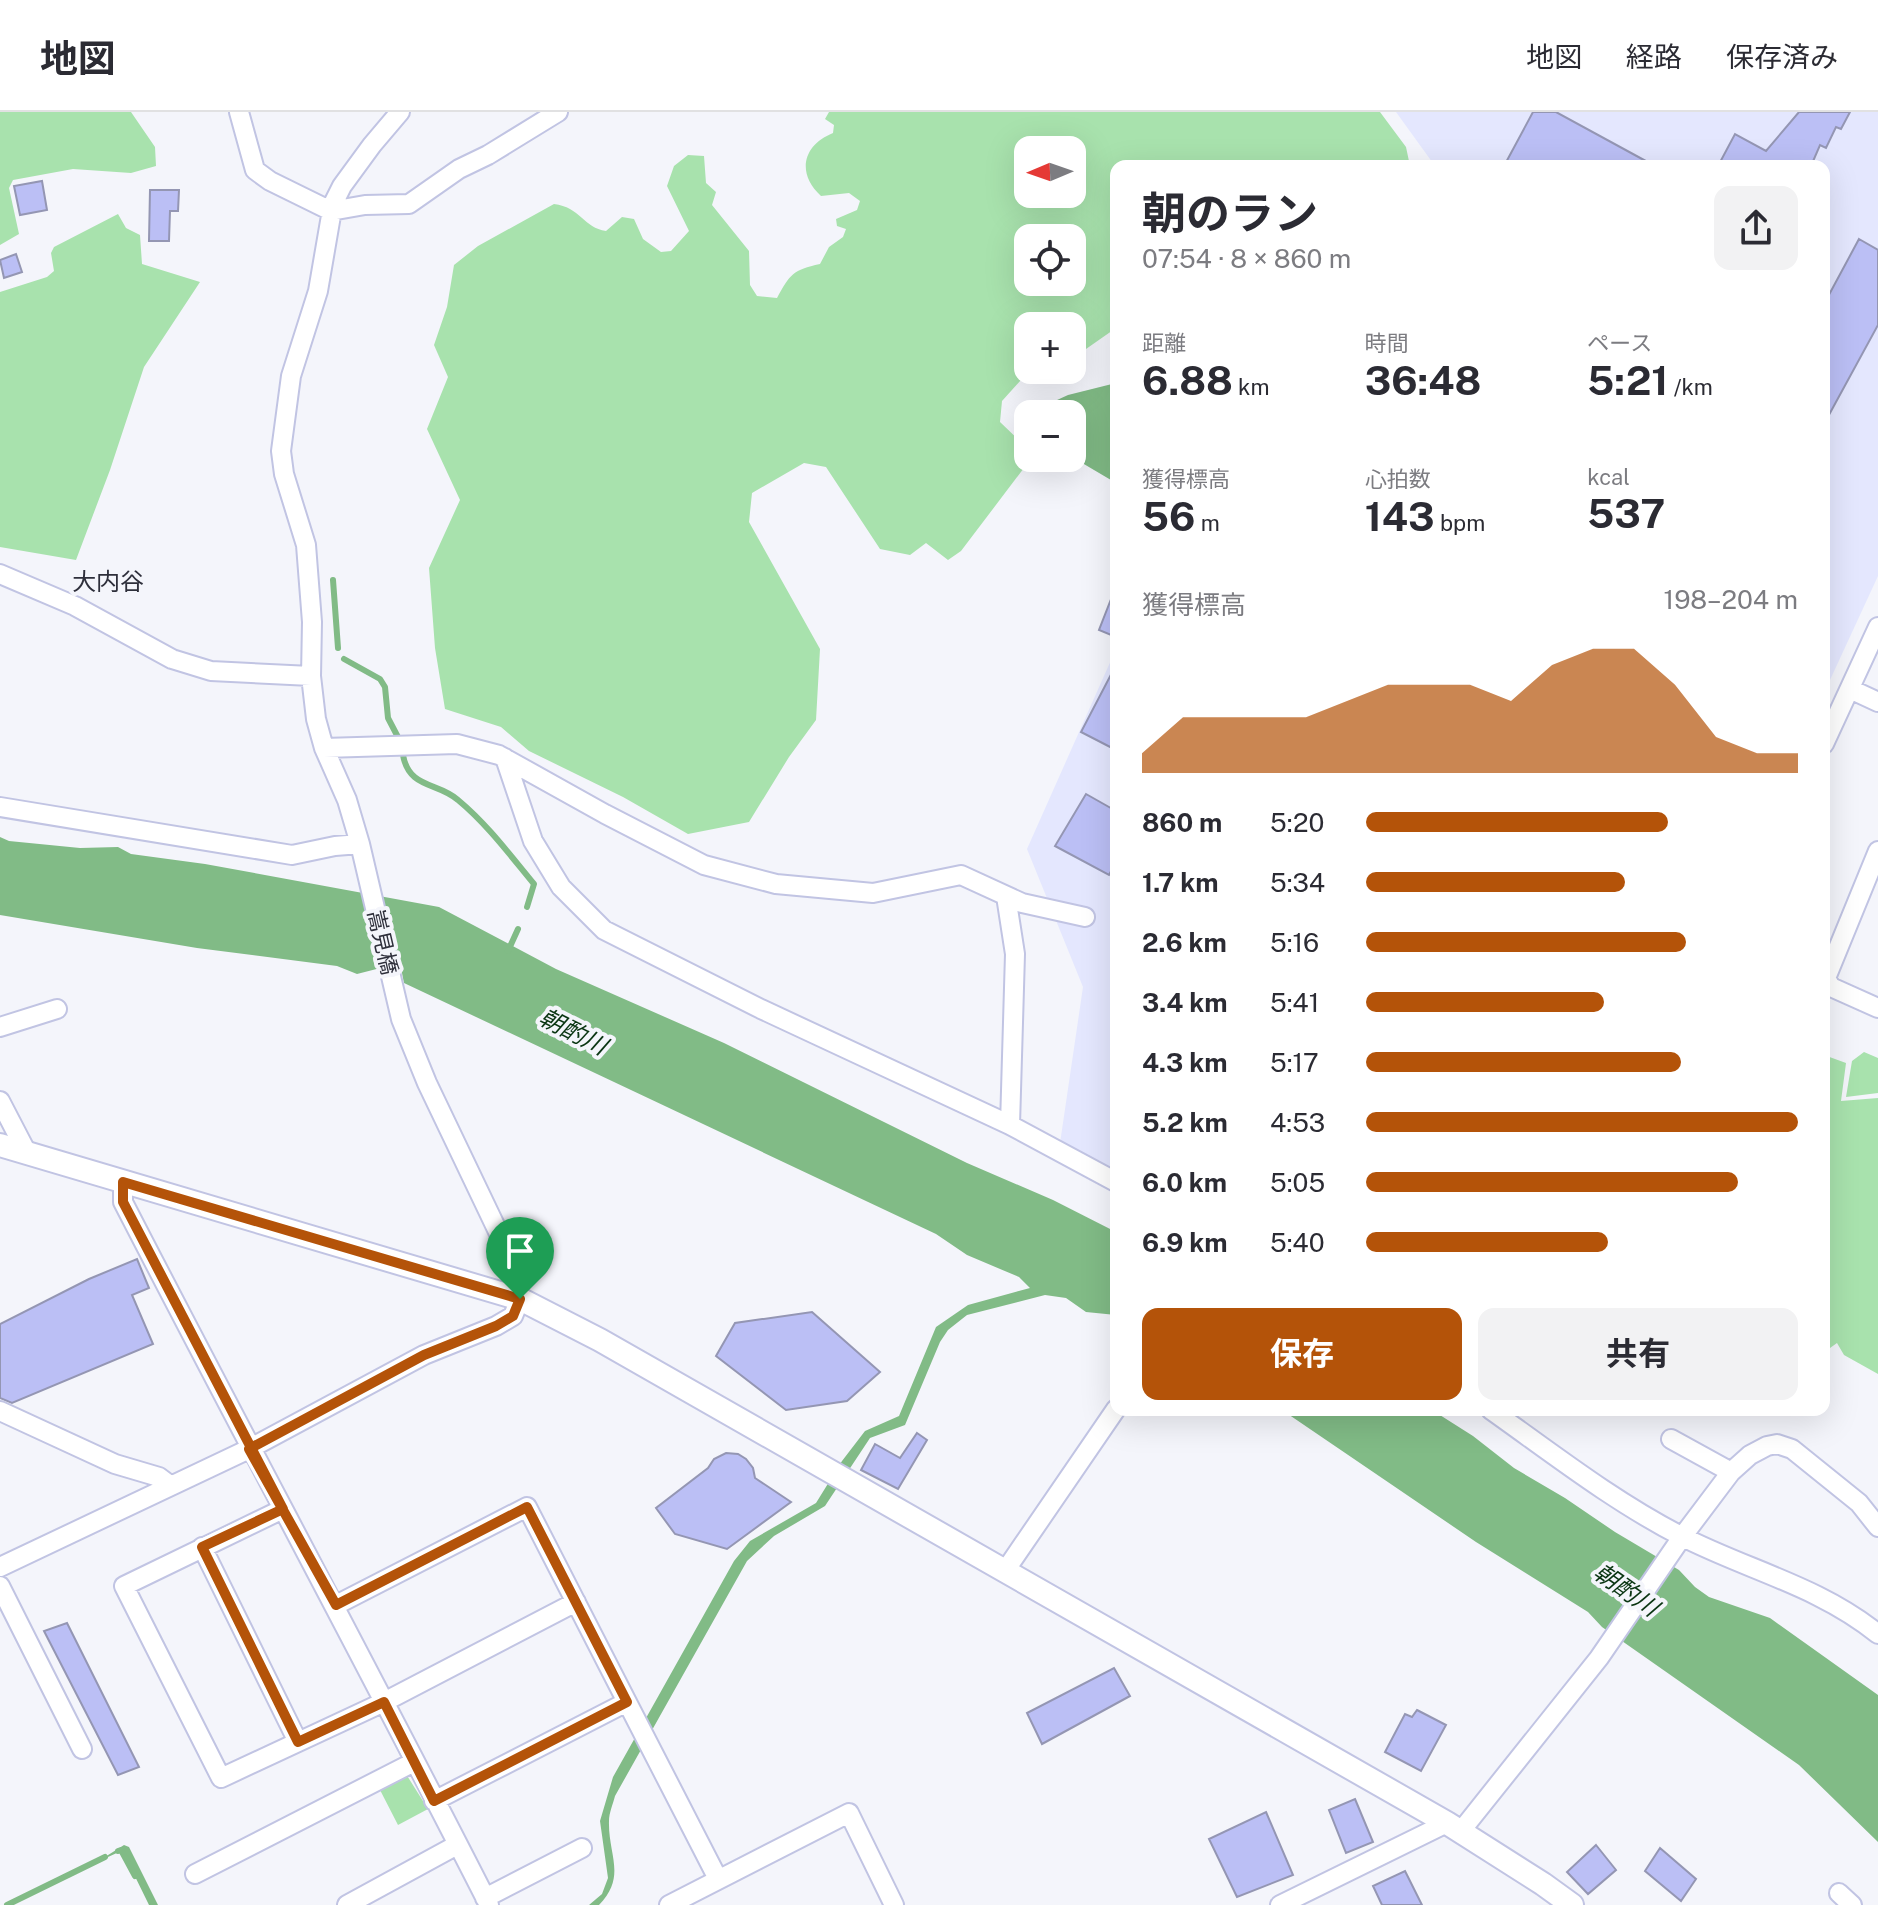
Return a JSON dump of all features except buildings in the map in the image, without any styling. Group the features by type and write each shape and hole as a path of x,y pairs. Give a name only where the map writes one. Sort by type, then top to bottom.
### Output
{"street":[{"path":"239,112 255,170 270,181 331,211 365,205 409,204 459,169 558,112"},
{"name":"嵩見橋","path":"400,112 342,186 331,211 318,291 291,376 281,451 284,474 306,545 312,622 311,676 316,719 324,748 347,800 360,844 401,1019 427,1083 514,1265 520,1299"},
{"path":"0,574 75,606 172,659 211,671 311,676"},
{"path":"1830,731 1878,627"},
{"path":"1850,689 1878,702"},
{"path":"324,748 457,744 505,758 704,865 776,884 873,893 961,875 1022,903 1085,917"},
{"path":"505,758 533,841 561,887 604,930 761,1009 1010,1125 1110,1179"},
{"path":"0,807 292,855 360,844"},
{"path":"1830,968 1878,851"},
{"path":"1006,896 1015,954 1010,1125"},
{"path":"1830,985 1878,1008"},
{"path":"0,1027 57,1009"},
{"path":"0,1101 27,1153"},
{"path":"0,1145 520,1299 600,1340 1454,1827 1572,1905"},
{"path":"123,1182 123,1202 249,1449 336,1605 487,1902 582,1848"},
{"path":"0,1567 249,1449 424,1355 496,1326 513,1316 520,1299"},
{"path":"0,1411 115,1464 159,1477 171,1486"},
{"path":"1005,1571 1111,1416"},
{"path":"1499,1416 1678,1542 1821,1596 1878,1634"},
{"path":"1671,1439 1731,1472"},
{"path":"1280,1905 1454,1827 1599,1658 1678,1542 1731,1472 1750,1455 1767,1446 1785,1446 1859,1503 1878,1527"},
{"path":"336,1605 527,1507 718,1879"},
{"path":"283,1509 124,1586 221,1778 384,1702 576,1602"},
{"path":"202,1547 298,1742"},
{"path":"0,1586 82,1749"},
{"path":"434,1801 627,1702"},
{"path":"195,1874 414,1762"},
{"path":"669,1905 849,1813 894,1905"},
{"path":"347,1905 457,1845"}],"shaded area":[{"path":"0,112 131,112 155,147 156,166 131,173 73,169 13,180 9,188 19,234 0,245"},
{"path":"829,112 1380,112 1406,147 1409,160 1110,160 1110,332 1086,349 1086,312 1014,312 1014,384 1017,384 1002,401 1000,422 1014,436 1014,472 1021,472 961,551 948,560 926,543 910,555 880,549 826,467 804,463 752,493 749,522 820,649 816,720 749,822 688,834 623,797 529,751 501,727 445,709 435,648 429,568 460,500 427,429 448,377 434,345 447,307 454,265 478,246 554,204 570,209 592,226 606,231 622,217 634,219 643,239 661,252 671,251 689,231 667,186 674,166 688,155 704,156 706,183 716,192 712,205 749,251 750,285 757,296 777,298 793,274 820,264 829,247 843,237 846,229 837,226 836,219 857,210 860,201 849,193 821,196 808,178 806,160 809,152 833,133 834,125 825,119"},
{"path":"1396,112 1878,112 1878,576 1830,680 1830,160 1431,160"},
{"path":"118,214 126,228 140,235 142,264 200,282 144,367 76,560 0,547 0,292 47,277 54,271 51,253 54,247"},
{"path":"1110,662 1110,1174 1059,1150 1083,987 1027,849"},
{"path":"1864,1052 1878,1058 1878,1093 1846,1097 1852,1061"},
{"path":"1830,1057 1846,1063 1841,1101 1878,1098 1878,1374 1844,1355 1837,1343 1830,1348"},
{"path":"406,1774 428,1809 398,1825 379,1788"}],"water":[{"path":"1110,384 1110,479 1086,465 1086,400 1057,400"},
{"name":"朝酌川","path":"0,837 9,841 80,848 118,847 131,854 205,864 439,907 556,969 724,1043 967,1163 1053,1200 1110,1229 1110,1314 1086,1312 1066,1298 1045,1295 967,1315 948,1330 905,1425 870,1438 825,1506 774,1536 747,1561 615,1796 609,1821 614,1865 612,1884 599,1905 589,1905 602,1894 608,1878 600,1821 613,1777 734,1561 750,1541 816,1503 865,1431 899,1416 936,1327 968,1305 1030,1288 1019,1277 967,1255 936,1234 404,983 400,963 357,974 337,966 197,948 0,915"},
{"name":"朝酌川","path":"1291,1416 1441,1416 1514,1468 1679,1570 1709,1597 1770,1618 1878,1695 1878,1842 1799,1765 1602,1627 1588,1612 1476,1542"},
{"path":"124,1845 129,1847 158,1905 149,1905 124,1854 119,1852 97,1862"}],"waterway":[{"path":"333,580 338,648"},
{"path":"344,659 380,679 385,687 388,718 400,741"},
{"path":"403,755 411,774 450,794 469,809 534,884 527,907"},
{"path":"508,951 518,929"},
{"path":"118,1851 121,1850 135,1876"},
{"path":"7,1905 105,1857"}],"district":[{"name":"大内谷","path":"108,582"}],"route":[{"path":"520,1299 123,1182 123,1202 249,1449 283,1509 202,1547 298,1742 384,1702 434,1801 627,1702 527,1507 336,1605 283,1509 249,1449 424,1355 496,1326 513,1316 520,1299"}]}
